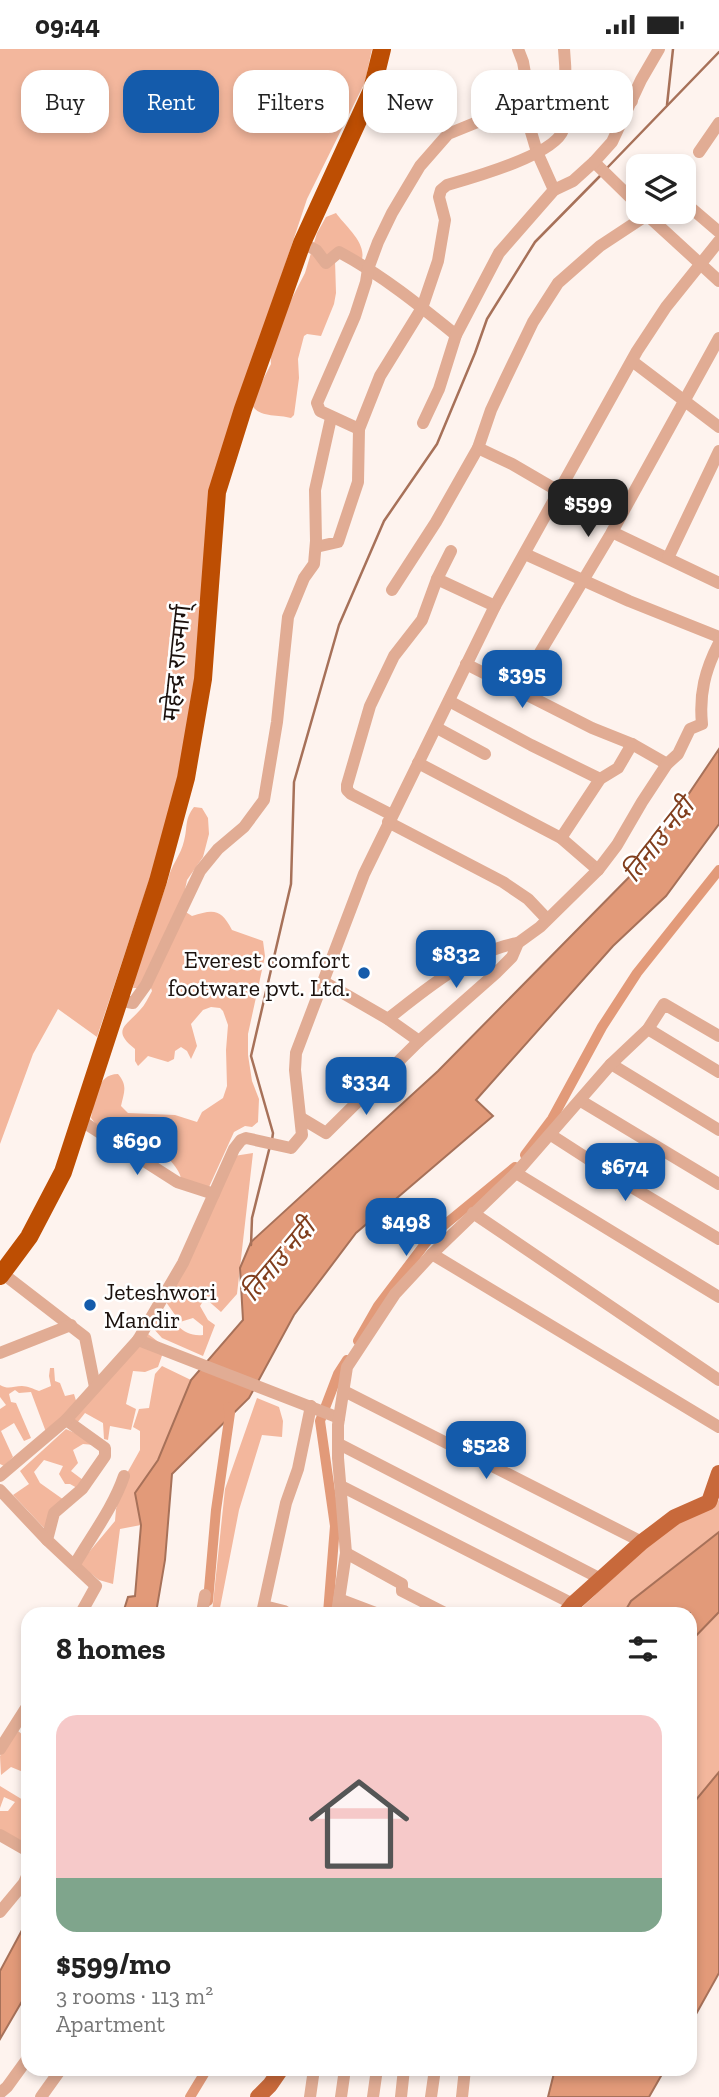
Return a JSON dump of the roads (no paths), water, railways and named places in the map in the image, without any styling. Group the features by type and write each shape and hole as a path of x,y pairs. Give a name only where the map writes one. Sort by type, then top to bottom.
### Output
{"highway":[{"name":"महेन्द्र राज्मार्ग्","path":"1,1275 29,1237 62,1173 158,881 186,778 203,679 218,492 243,409 302,243 372,90 382,49"}],"main road":[{"path":"572,1607 642,1542 675,1517 709,1502 717,1482"},
{"path":"269,2093 278,2076"}],"street":[{"path":"518,49 524,70"},
{"path":"564,49 565,70"},
{"path":"633,99 659,49"},
{"path":"359,429 331,418 320,411 317,403 355,316 368,269 392,213 420,166 448,134 471,123"},
{"path":"699,152 719,123"},
{"path":"533,133 537,152 554,190"},
{"path":"316,547 338,542 358,482 359,429 380,376 422,308 438,261 445,220 439,197 441,190 447,185 510,165 537,152 562,133"},
{"path":"423,423 439,389 456,335 499,253 554,190 598,165 616,133"},
{"path":"598,165 626,193"},
{"path":"696,212 719,232"},
{"path":"392,590 436,522 478,448 508,372 533,322 558,283 627,224"},
{"path":"657,224 719,281"},
{"path":"0,1476 66,1420 138,1340 183,1263 234,1149 241,1140 246,1138 291,1148 303,1135 295,1070 296,1053 364,874 495,606 632,361 666,307 719,241"},
{"path":"302,243 316,250 326,263 339,252 368,269 456,335"},
{"path":"517,690 612,532 719,338"},
{"path":"632,361 719,427"},
{"path":"118,1000 133,1003 146,985 200,871 218,849 244,827 264,800 288,617 304,577 314,563 315,490 331,418"},
{"path":"478,448 560,492"},
{"path":"668,558 718,455"},
{"path":"612,532 719,583"},
{"path":"451,551 422,620 394,656 370,706 346,785 347,790 390,819 503,882 528,899 547,919"},
{"path":"525,554 719,637"},
{"path":"437,579 495,606"},
{"path":"302,1118 326,1133 419,1041 496,973 512,957 518,943 598,870 617,845 667,764 678,754 690,729 702,725 701,709 707,665 719,643"},
{"path":"466,664 592,728 632,744 667,764"},
{"path":"449,701 600,779"},
{"path":"437,728 485,754"},
{"path":"561,838 600,779 618,768 632,744"},
{"path":"418,763 561,838 598,870"},
{"path":"387,1019 468,962 506,945 518,943"},
{"path":"324,982 419,1041"},
{"path":"338,1607 346,1553 339,1417 347,1367 373,1325 395,1294 432,1254 516,1173 611,1064 648,1029 664,1004 719,1036"},
{"path":"648,1029 719,1072"},
{"path":"611,1064 719,1130"},
{"path":"581,1101 719,1184"},
{"path":"80,1120 177,1182 214,1194"},
{"path":"551,1135 719,1239"},
{"path":"516,1173 719,1297"},
{"path":"473,1213 719,1380"},
{"path":"432,1254 719,1427"},
{"path":"1,1275 85,1337 95,1387"},
{"path":"0,1353 71,1325"},
{"path":"138,1340 339,1417"},
{"path":"344,1391 642,1542"},
{"path":"264,1607 311,1406"},
{"path":"47,1540 54,1513 82,1489 105,1456 105,1448 66,1420"},
{"path":"339,1444 601,1579"},
{"path":"75,1564 112,1506 124,1476"},
{"path":"341,1486 566,1607"},
{"path":"0,1490 47,1540 96,1586 84,1607"},
{"path":"346,1553 402,1584 402,1591 433,1607"},
{"path":"203,1607 205,1595"},
{"path":"340,1599 361,1607"},
{"path":"0,1749 21,1716"},
{"path":"0,1835 21,1847"},
{"path":"0,1910 21,1886"},
{"path":"0,1890 6,1895 0,1910"},
{"path":"0,2093 21,2068"},
{"path":"41,2097 56,2076"},
{"path":"310,2097 313,2076"},
{"path":"341,2097 344,2076"},
{"path":"373,2097 376,2076"},
{"path":"401,2097 403,2076"},
{"path":"431,2097 434,2076"},
{"path":"462,2097 464,2076"}],"water":[{"name":"तिनाउ नदी","path":"719,749 719,824 666,896 613,946 476,1100 493,1116 356,1233 294,1315 249,1398 172,1474 165,1560 157,1607 125,1607 128,1597 135,1596 141,1525 135,1493 158,1460 191,1380 243,1320 240,1268 251,1242 438,1071 640,866"},
{"path":"719,1532 719,1612 697,1635 697,1607 628,1607 631,1601"},
{"path":"719,1772 719,1973 697,2012 697,1799"},
{"path":"21,1932 21,2003 0,2039 0,1971"},
{"path":"553,2076 661,2076 649,2097 548,2097"}],"waterway":[{"path":"667,105 673,49"},
{"path":"607,168 719,52"},
{"path":"272,1140 273,1133 251,1056 291,884 294,782 339,625 384,521 437,444 487,319 535,242 600,176"},
{"path":"525,1155 552,1119 602,1027 637,973 719,870"},
{"path":"251,1245 252,1218 270,1146"},
{"path":"358,1341 378,1306 431,1236 515,1167"},
{"path":"328,1607 335,1526 320,1421 338,1374 347,1360"},
{"path":"208,1601 216,1510 230,1413 228,1407"},
{"path":"190,2097 203,2076"}],"place":[{"name":"Everest comfort footware pvt. Ltd.","path":"364,973"},
{"name":"Jeteshwori Mandir","path":"90,1305"}]}
